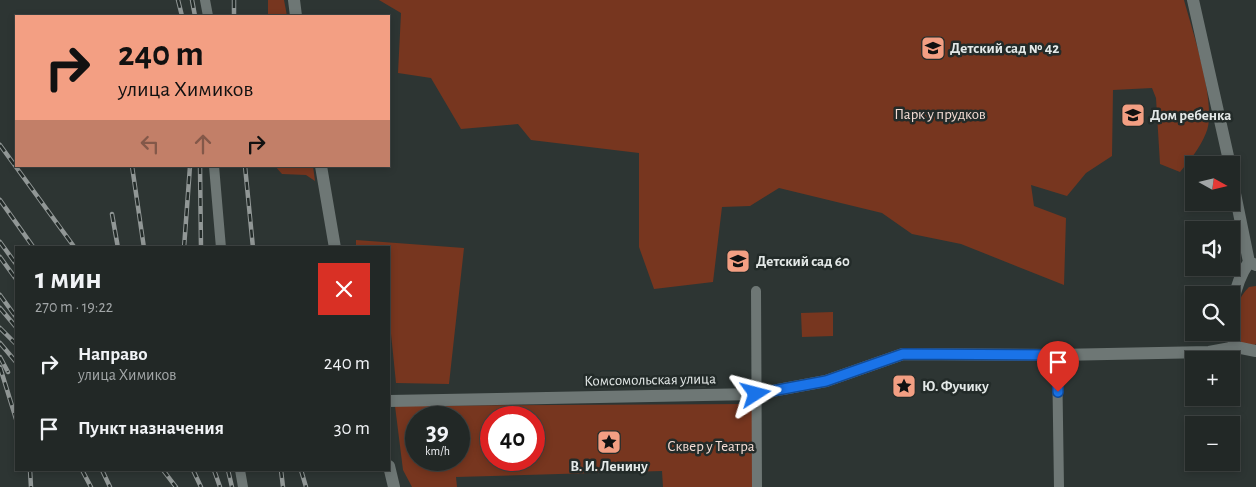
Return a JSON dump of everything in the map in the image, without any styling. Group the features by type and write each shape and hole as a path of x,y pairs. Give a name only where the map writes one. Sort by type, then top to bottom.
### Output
{"street":[{"path":"205,0 208,15"},
{"path":"294,0 296,15"},
{"path":"1193,0 1228,156"},
{"path":"214,167 221,246"},
{"path":"321,167 335,246"},
{"path":"1240,210 1253,263 1241,273 1235,288 1232,326 1236,347 1256,351"},
{"path":"756,291 757,487"},
{"name":"Комсомольская улица","path":"390,401 756,394 819,383 903,354 1057,355 1209,352 1236,347"},
{"path":"1057,355 1059,487"},
{"path":"390,470 394,487"},
{"path":"240,471 242,487"}],"green space":[{"path":"268,0 284,0 287,15 268,15"},
{"name":"Парк у прудков","path":"379,0 1184,0 1198,48 1209,105 1209,121 1201,144 1192,156 1185,156 1185,166 1180,172 1160,164 1156,98 1152,88 1113,90 1112,156 1086,173 1067,196 1031,185 1034,206 1066,218 1064,285 961,244 912,234 882,213 779,188 750,206 722,207 713,282 654,289 639,247 639,153 531,140 518,124 461,129 431,78 398,73 401,13"},
{"path":"276,167 313,167 315,181 306,175 282,174"},
{"path":"356,240 464,248 449,384 396,383 390,324 390,246 356,246"},
{"path":"1256,286 1256,344 1253,346 1237,342 1240,341 1240,300 1249,287"},
{"path":"833,312 833,336 802,337 801,313"},
{"name":"Сквер у Театра","path":"752,404 752,487 663,487 662,471 456,477 457,487 412,487 403,470 395,406"}],"railway":[{"path":"178,0 182,15"},
{"path":"192,0 195,15"},
{"path":"234,0 234,15"},
{"path":"0,145 15,166"},
{"path":"16,167 74,246"},
{"path":"132,167 144,246"},
{"path":"184,246 190,167"},
{"path":"200,167 201,246"},
{"path":"245,167 253,246"},
{"path":"0,200 33,246"},
{"path":"112,214 118,246"},
{"path":"0,242 15,263"},
{"path":"0,257 15,278"},
{"path":"0,295 15,316"},
{"path":"0,308 15,326"},
{"path":"0,328 15,343"},
{"path":"0,343 15,361"},
{"path":"0,357 8,372"},
{"path":"0,367 15,416"},
{"path":"30,471 31,487"},
{"path":"83,471 91,487"},
{"path":"102,471 110,487"},
{"path":"164,471 176,487"},
{"path":"193,471 201,487"},
{"path":"214,471 220,487"},
{"path":"228,471 232,487"},
{"path":"281,471 283,487"},
{"path":"301,471 306,487"}],"place":[{"name":"Детский сад № 42","path":"933,48"},
{"name":"Дом ребенка","path":"1133,115"},
{"name":"Детский сад 60","path":"738,261"},
{"name":"Ю. Фучику","path":"904,386"},
{"name":"В. И. Ленину","path":"609,442"}],"route":[{"path":"756,394 804,387 826,381 888,357 903,354 1057,355 1058,392"}]}
